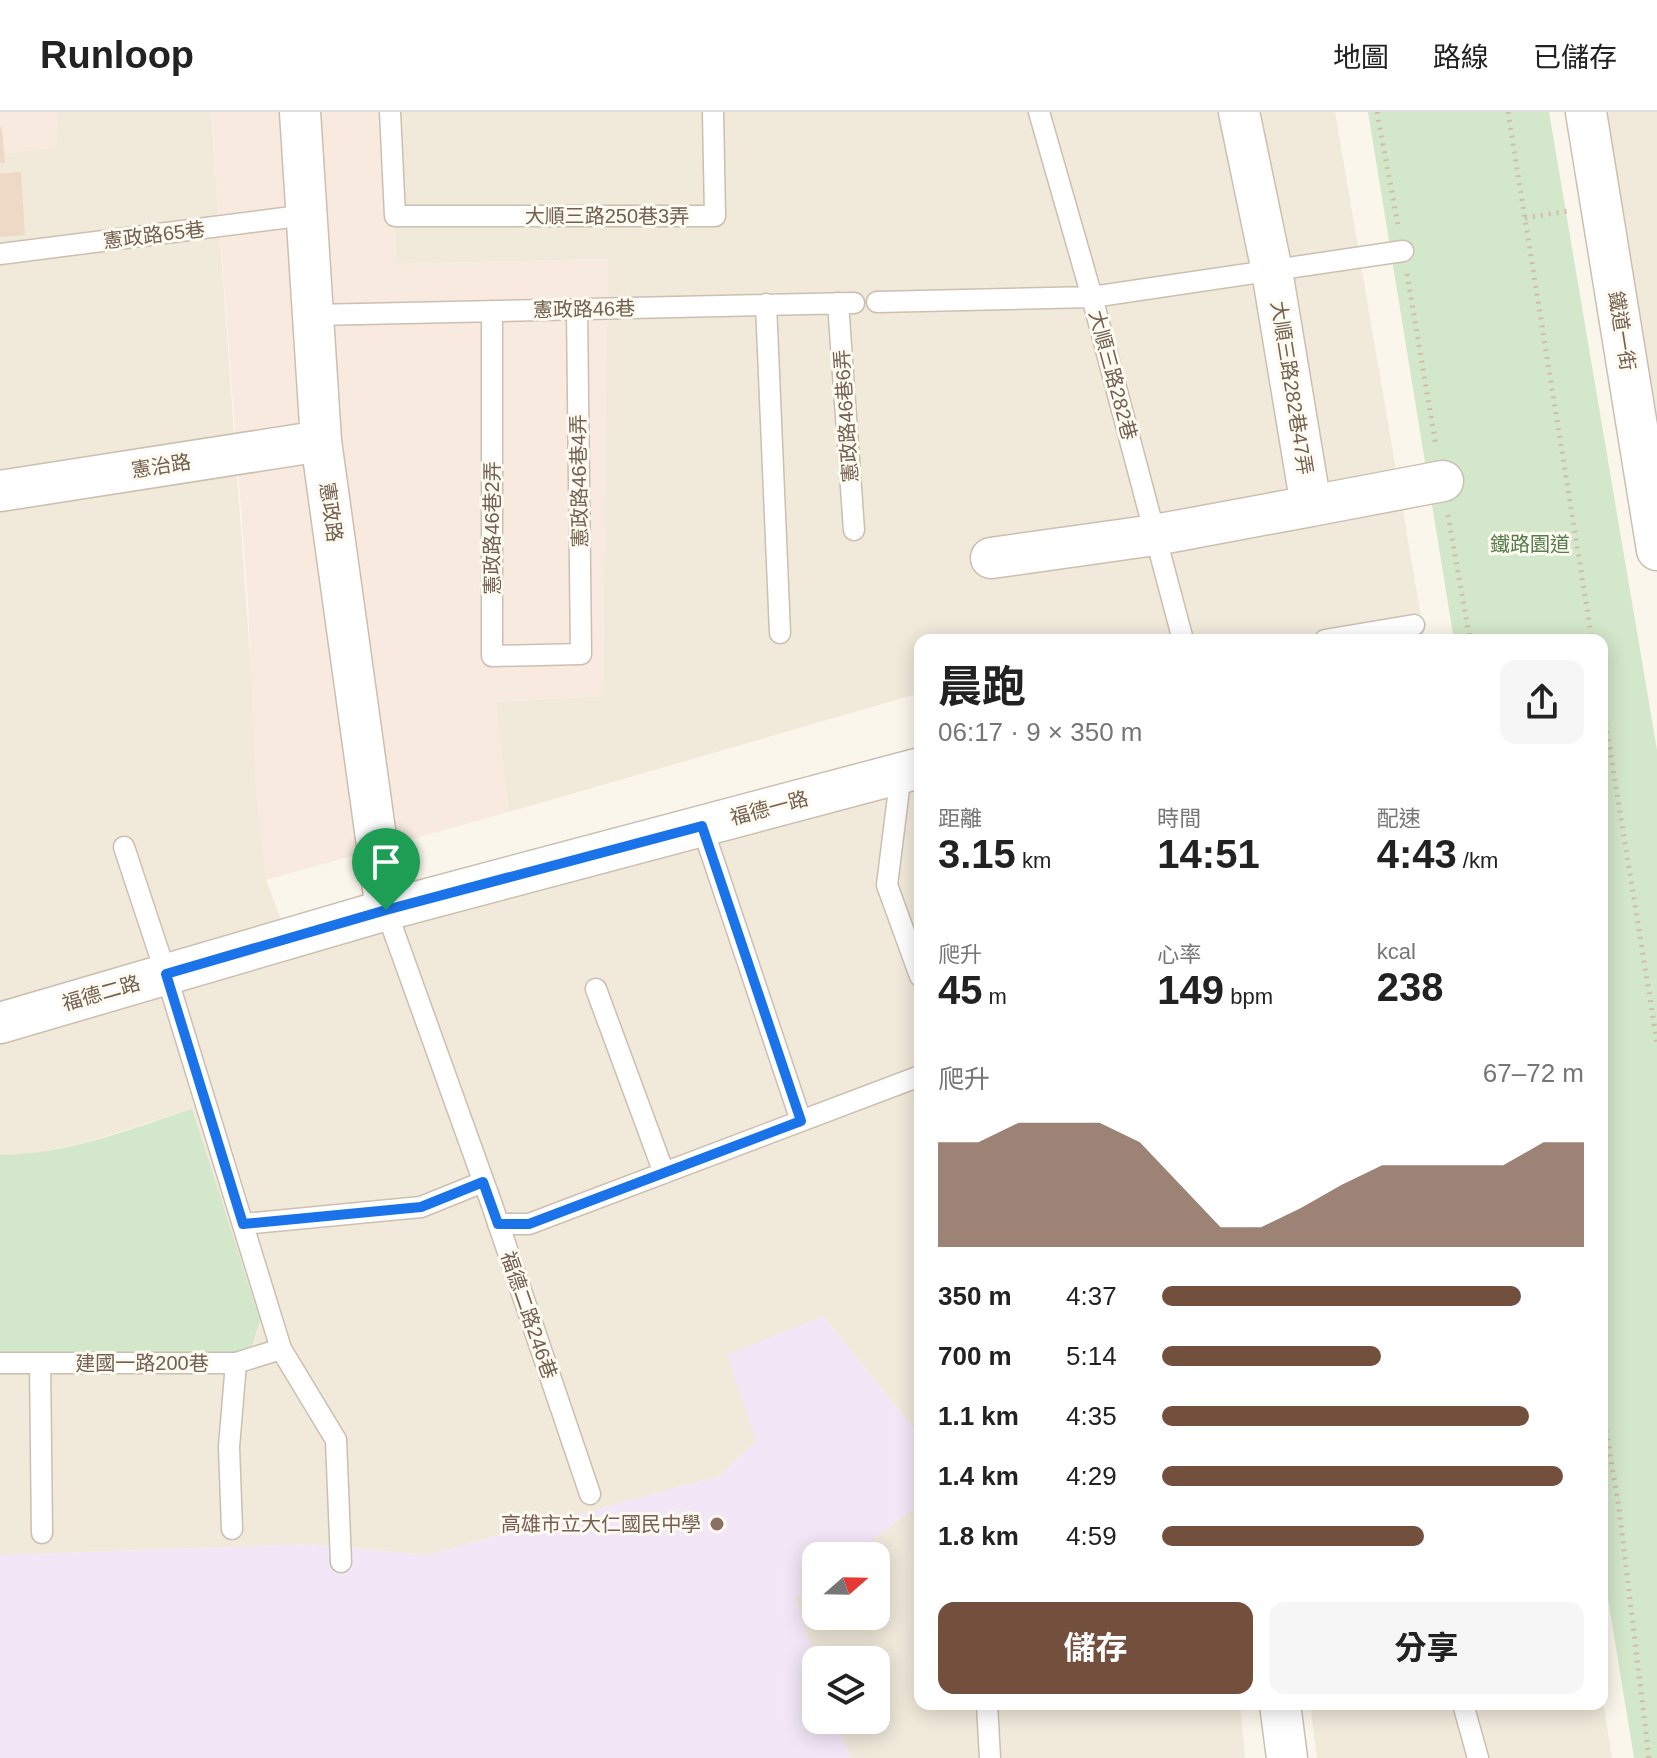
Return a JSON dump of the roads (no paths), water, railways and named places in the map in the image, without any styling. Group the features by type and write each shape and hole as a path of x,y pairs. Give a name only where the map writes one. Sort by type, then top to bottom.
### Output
{"street":[{"name":"憲政路","path":"300,112 321,441 386,910"},
{"name":"大順三路282巷47弄","path":"1239,112 1272,271 1311,506"},
{"name":"鐵道一街","path":"1586,112 1657,550"},
{"name":"憲治路","path":"0,491 321,441"},
{"path":"991,558 1155,535 1443,481"},
{"name":"福德一路","path":"386,910 911,771"},
{"name":"福德二路","path":"0,1023 386,910"},
{"path":"1281,1710 1287,1758"}],"lane":[{"name":"大順三路250巷3弄","path":"390,112 395,216 715,216 713,112"},
{"name":"大順三路282巷","path":"1039,112 1092,297 1181,634"},
{"name":"憲政路65巷","path":"0,254 307,215"},
{"path":"877,302 1092,297 1403,251"},
{"name":"憲政路46巷","path":"314,315 846,303"},
{"name":"憲政路46巷6弄","path":"846,303 854,530"},
{"path":"766,304 780,633"},
{"name":"憲政路46巷4弄","path":"577,309 581,654"},
{"name":"憲政路46巷2弄","path":"492,311 492,656 581,654"},
{"path":"1361,634 1414,625"},
{"path":"911,771 887,885 914,959"},
{"path":"702,826 801,1121"},
{"path":"124,847 281,1349 336,1440 341,1562"},
{"name":"福德二路246巷","path":"386,910 590,1494"},
{"path":"596,989 664,1173"},
{"path":"498,1224 529,1224 914,1078"},
{"path":"243,1224 421,1207 483,1182"},
{"name":"建國一路200巷","path":"0,1363 236,1363 281,1349"},
{"path":"40,1363 42,1533"},
{"path":"232,1529 229,1447 236,1363"},
{"path":"987,1710 990,1758"},
{"path":"1465,1710 1478,1758"}],"place":[{"name":"高雄市立大仁國民中學","path":"717,1524"}],"park label":[{"name":"鐵路園道","path":"1530,544"}]}
